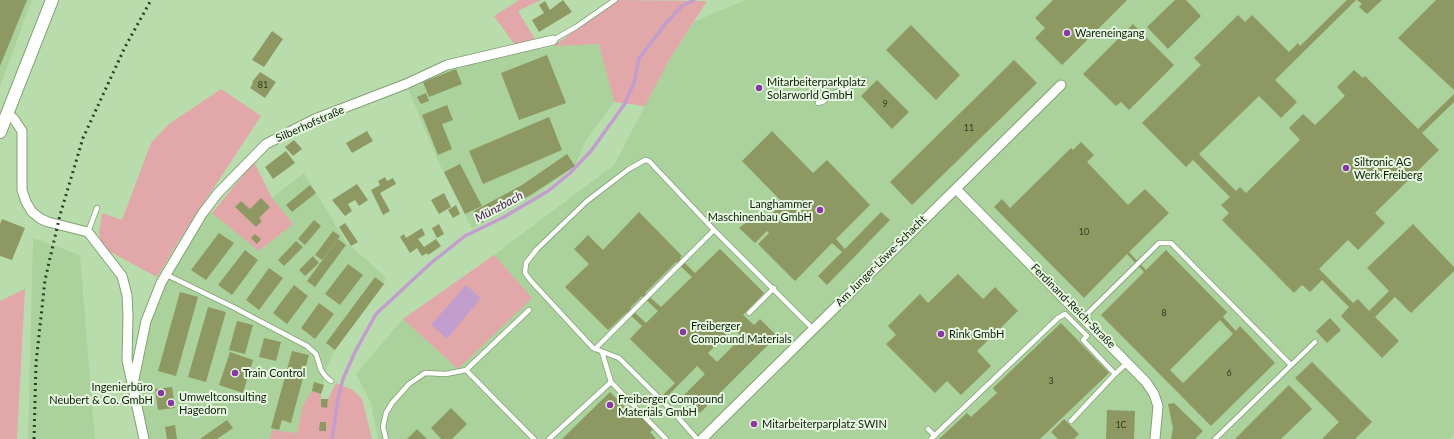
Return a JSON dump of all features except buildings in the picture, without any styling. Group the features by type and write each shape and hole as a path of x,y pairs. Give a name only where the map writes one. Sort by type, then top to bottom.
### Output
{"main road":[{"path":"0,132 52,0"}],"street":[{"name":"Silberhofstraße","path":"133,384 146,321 161,283 206,209 218,193 266,144 315,119 406,84 447,65 553,40"},
{"name":"Am Junger-Löwe-Schacht","path":"702,439 1061,85"},
{"path":"7,113 14,119 22,130 22,190 26,202 32,212 41,219 88,232"},
{"name":"Ferdinand-Reich-Straße","path":"956,189 1084,317 1146,382 1154,394 1158,406 1155,439"},
{"name":"Silberhofstraße","path":"88,232 122,276 127,295 127,360 144,439"}],"lane":[{"path":"553,40 576,27 615,0"},
{"path":"818,103 824,101 830,95 865,80"},
{"path":"697,439 676,415 619,358 595,349 582,337 531,281 526,272 526,263 537,249 587,201 629,169 645,160 656,167 714,230 774,288 813,329"},
{"path":"88,232 97,208"},
{"path":"595,349 714,230"},
{"path":"1084,317 1159,243 1171,243 1291,365"},
{"path":"167,275 222,301 307,346 316,354 321,370 326,377 332,381"},
{"path":"749,313 774,288"},
{"path":"386,439 383,427 386,413 392,403 409,384 425,373 446,374 466,370 528,310"},
{"path":"928,429 933,437 1058,318 1065,314 1087,336 1083,340 1115,374"},
{"path":"1215,439 1315,342"},
{"path":"602,352 611,382 666,439"},
{"path":"1071,421 1128,362"},
{"path":"466,370 534,439"},
{"path":"549,439 611,382"}],"shaded area":[{"path":"0,0 32,0 0,87"},
{"path":"519,0 541,0 518,11 536,41 515,45 494,16"},
{"path":"615,0 707,1 669,60 645,106 614,102 599,44 554,46"},
{"path":"745,0 1454,0 1454,434 1450,439 378,439 371,403 356,374 403,319 458,369 531,298 494,255 614,165 669,60 694,22"},
{"path":"539,44 540,50 554,46 599,44 614,102 586,140 575,166 536,195 472,229 437,159 406,84 447,65"},
{"path":"221,89 261,116 178,242 157,277 103,248 99,233 102,213 122,220 151,143 169,124"},
{"path":"254,162 272,198 293,224 259,251 212,213"},
{"path":"304,173 346,242 386,277 384,284 335,350 326,370 321,394 312,391 303,405 297,433 272,430 270,439 144,439 133,384 146,321 202,214 212,213 260,251 293,224 272,198"},
{"path":"33,238 80,255 95,439 28,439"},
{"path":"494,255 532,298 458,369 403,319"},
{"path":"466,285 481,298 447,339 431,325"},
{"path":"25,289 17,439 0,439 0,301"},
{"path":"336,383 353,390 362,399 372,439 270,439 272,430 297,433 303,405 312,391 321,394 321,399 328,399"}],"waterway":[{"name":"Münzbach","path":"332,439 338,399 343,379 355,352 376,314 431,263 465,236 504,217 548,191 570,173 591,151 624,105 634,83 639,58 667,22 682,6 694,0"}],"railway":[{"path":"34,439 36,363 45,280 60,215 83,138 125,47 151,0"}],"place":[{"name":"Wareneingang","path":"1067,33"},
{"name":"Mitarbeiterparkplatz Solarworld GmbH","path":"759,88"},
{"name":"Siltronic AG Werk Freiberg","path":"1346,168"},
{"name":"Langhammer Maschinenbau GmbH","path":"820,210"},
{"name":"Freiberger Compound Materials","path":"683,332"},
{"name":"Rink GmbH","path":"941,334"},
{"name":"Train Control","path":"235,373"},
{"name":"Ingenierbüro Neubert & Co. GmbH","path":"161,393"},
{"name":"Umweltconsulting Hagedorn","path":"171,403"},
{"name":"Freiberger Compound Materials GmbH","path":"610,405"},
{"name":"Mitarbeiterparplatz SWIN","path":"754,424"}]}
